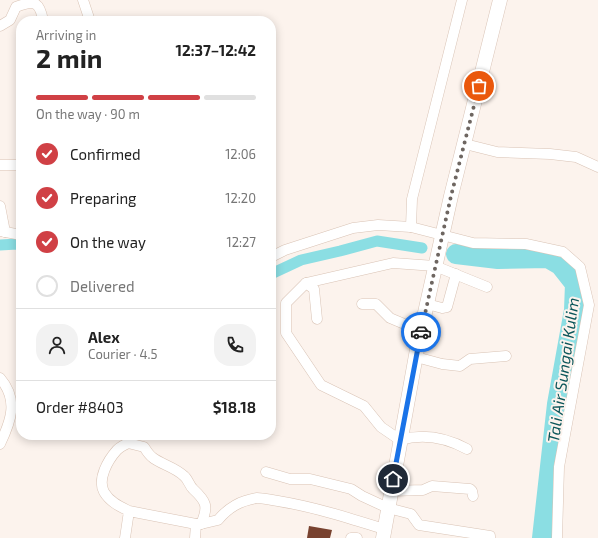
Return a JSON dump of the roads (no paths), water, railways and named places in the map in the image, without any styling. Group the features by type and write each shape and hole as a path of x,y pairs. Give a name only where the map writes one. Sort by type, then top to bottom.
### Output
{"main road":[{"path":"384,534 400,440 435,266 500,0"}],"street":[{"path":"83,0 88,16"},
{"path":"411,227 412,199 462,0"},
{"path":"0,26 10,20 16,7 28,3 36,5 41,9 42,16"},
{"path":"465,144 497,152 550,154 576,157 598,167"},
{"path":"0,165 16,165"},
{"path":"0,206 2,232 16,233"},
{"path":"276,254 285,250 353,228 378,225 411,227 473,243 526,244 563,252 580,267 594,307 559,467 557,538"},
{"path":"467,448 452,441 435,437 411,437 400,440 381,427 364,406 321,385 286,333 286,303 306,283 393,263 435,266 487,288"},
{"path":"427,304 442,308 447,307 456,274"},
{"path":"306,283 314,289 316,319"},
{"path":"362,304 376,304 390,318 421,331"},
{"path":"416,357 442,364 460,366 470,359 506,356"},
{"path":"0,378 10,394 13,410 0,444"},
{"path":"127,440 118,448 108,463 102,481 104,491 111,501 129,511 198,524 218,520 227,510 242,502 258,498 333,513 384,534"},
{"path":"130,440 144,447 151,457 168,465 185,476 191,487 200,494 206,504 206,512 198,524 195,538"},
{"path":"266,472 290,479 310,479 350,489 388,508 411,514 419,525 490,536 490,538"},
{"path":"391,491 423,490 432,486 442,486 470,489 473,496"},
{"path":"125,538 129,511"},
{"path":"351,538 357,538"}],"waterway":[{"name":"Tali Air Sungai Kulim","path":"276,272 301,260 377,241 422,248"},
{"name":"Tali Air Sungai Kulim","path":"0,245 16,244"},
{"name":"Tali Air Sungai Kulim","path":"456,254 498,259 548,258 560,265 575,284 574,310 557,404 542,538"}]}
